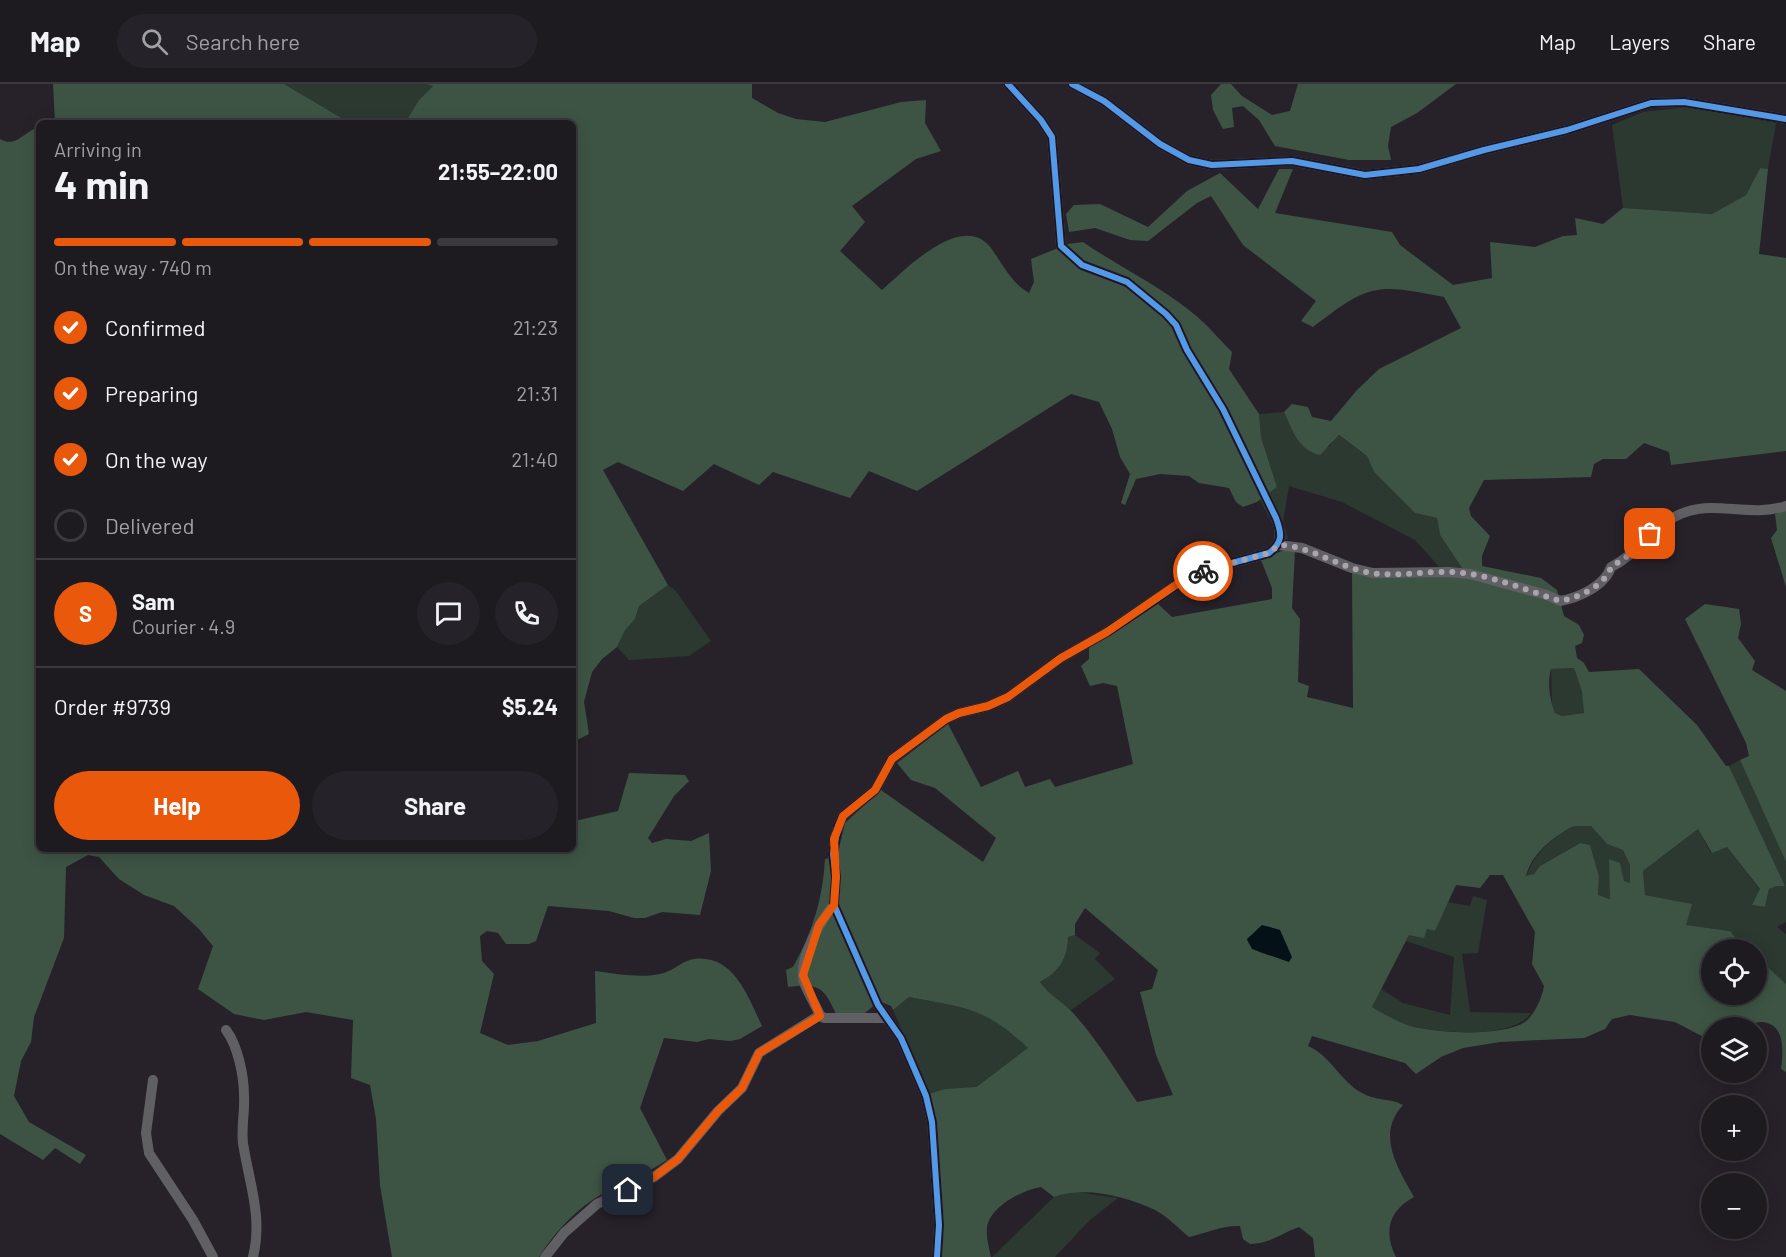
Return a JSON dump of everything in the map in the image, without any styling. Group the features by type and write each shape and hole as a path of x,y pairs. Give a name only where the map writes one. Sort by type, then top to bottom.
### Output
{"street":[{"path":"938,1257 939,1225 932,1122 926,1096 901,1038 878,1005 834,905 836,877 833,854 838,826 843,816 875,790 892,759 952,715 988,706 1008,697 1061,658 1107,632 1195,573 1269,553 1279,545 1281,537 1276,518 1223,408 1187,351 1176,326 1166,314 1127,282 1082,265 1061,246 1052,137 1041,120 1008,84"},
{"path":"1072,84 1104,101 1160,144 1188,160 1212,165 1292,161 1365,175 1419,169 1484,150 1567,130 1651,103 1684,102 1786,119"},
{"path":"1279,545 1302,548 1352,568 1373,573 1470,574 1547,595 1560,601 1592,588 1637,544 1681,514 1697,509 1764,511 1786,506"},
{"path":"820,1016 803,975 819,925 834,905"},
{"path":"865,1017 878,1005"},
{"path":"545,1257 564,1233 597,1204 654,1177 678,1159 718,1111 742,1088 759,1053 820,1016 842,1019 887,1018"},
{"path":"226,1030 235,1048 244,1096 243,1142 258,1219 258,1238 253,1257"},
{"path":"153,1080 146,1134 149,1153 194,1220 213,1257"}],"green space":[{"path":"53,84 284,84 345,120 55,120"},
{"path":"284,84 425,84 433,86 419,100 407,120 345,120"},
{"path":"425,84 752,84 752,98 778,113 796,119 825,122 901,102 926,100 925,123 941,151 916,159 852,206 865,222 840,251 882,290 934,247 950,239 965,236 979,238 991,248 1012,279 1029,293 1034,282 1031,259 1068,244 1083,242 1176,301 1200,320 1232,352 1229,369 1259,414 1261,437 1277,487 1257,502 1243,507 1236,502 1229,488 1199,483 1189,476 1160,474 1136,479 1125,505 1121,503 1130,474 1120,457 1112,429 1099,402 1071,394 917,491 869,471 850,498 773,472 759,485 714,464 683,491 618,462 603,470 668,585 639,606 635,619 625,630 617,647 602,659 592,672 584,702 589,734 576,740 576,120 407,120 419,100 433,86"},
{"path":"1221,84 1231,84 1242,96 1272,115 1290,111 1298,84 1456,84 1417,113 1391,127 1388,146 1391,160 1349,160 1275,146 1259,120 1243,106 1232,108 1234,127 1223,129 1213,110 1211,95"},
{"path":"1689,107 1776,123 1768,169 1760,168 1746,195 1712,214 1623,208 1612,125 1643,112"},
{"path":"36,129 36,852 576,852 576,818 579,820 618,811 629,773 685,775 689,781 674,796 648,838 652,843 666,839 691,841 709,833 711,871 700,915 662,912 645,918 634,918 609,911 548,906 536,941 529,944 506,944 498,933 487,931 480,936 482,961 494,974 480,1033 508,1045 538,1041 596,1023 595,971 656,975 668,972 694,959 708,959 720,963 729,970 745,991 762,1026 740,1039 730,1041 709,1039 697,1042 664,1038 640,1108 667,1160 606,1192 580,1209 551,1240 539,1257 392,1257 380,1185 376,1119 370,1085 351,1078 353,1020 306,1012 264,1020 234,1014 198,989 213,946 198,928 174,906 144,895 119,879 99,857 88,855 66,867 64,938 34,1017 31,1042 21,1061 14,1096 29,1122 86,1155 80,1164 55,1148 43,1160 0,1134 0,139 9,142"},
{"path":"1760,168 1768,169 1759,254 1786,258 1786,451 1671,465 1669,452 1644,443 1626,459 1603,459 1594,464 1591,477 1484,480 1469,508 1471,516 1490,536 1482,556 1482,566 1541,578 1557,590 1564,616 1579,625 1584,635 1582,643 1575,646 1577,658 1584,663 1589,672 1639,669 1697,725 1726,766 1729,766 1785,886 1769,889 1765,907 1752,905 1760,889 1727,847 1712,853 1698,829 1643,871 1645,895 1692,904 1686,925 1730,931 1737,939 1701,939 1701,1005 1767,1005 1767,966 1786,984 1786,1072 1781,1069 1782,1047 1779,1034 1776,1028 1767,1023 1767,1017 1701,1017 1701,1036 1675,1022 1630,1015 1612,1019 1605,1029 1584,1038 1500,1042 1463,1048 1441,1057 1416,1074 1405,1063 1312,1036 1308,1046 1323,1056 1355,1088 1367,1096 1403,1105 1395,1116 1390,1139 1396,1162 1414,1197 1399,1208 1391,1222 1390,1239 1396,1257 1315,1257 1313,1238 1299,1227 1270,1240 1250,1244 1243,1239 1240,1226 1221,1228 1189,1237 1168,1219 1143,1205 1105,1194 1079,1192 1054,1197 1041,1187 1008,1201 989,1220 987,1239 991,1257 942,1257 929,1094 945,1089 976,1087 1028,1048 999,1024 960,1007 909,997 893,1010 891,1006 879,1001 865,1013 837,1016 824,993 815,987 788,987 786,970 793,967 806,941 819,902 825,859 837,857 845,823 881,790 983,862 996,838 935,788 911,780 897,763 948,724 981,787 1018,771 1025,787 1050,779 1055,787 1133,764 1117,686 1103,683 1090,686 1081,666 1089,659 1089,647 1156,602 1172,617 1272,599 1272,588 1261,560 1284,550 1295,551 1292,608 1300,619 1298,682 1309,686 1307,697 1353,708 1352,570 1464,571 1440,535 1437,518 1415,513 1374,472 1367,456 1339,435 1320,455 1306,449 1297,439 1284,412 1292,404 1308,407 1312,417 1331,421 1357,390 1379,369 1461,328 1444,297 1402,290 1374,291 1347,302 1313,327 1301,321 1316,301 1243,245 1211,196 1197,203 1148,241 1130,240 1095,228 1069,232 1066,214 1074,205 1100,204 1148,227 1187,191 1220,173 1258,209 1279,169 1293,169 1275,213 1392,232 1400,245 1453,285 1492,278 1490,242 1535,247 1563,236 1577,235 1575,218 1603,224 1623,208 1712,214 1746,195","holes":["1574,668 1582,692 1584,713 1562,716 1555,713 1552,703 1549,680 1551,669","1574,826 1591,826 1607,844 1623,850 1630,865 1630,883 1624,881 1620,863 1609,859 1610,899 1598,895 1599,876 1590,845 1580,843 1540,866 1534,874 1526,876 1538,853 1551,841","1490,875 1503,875 1535,932 1532,964 1544,986 1538,1006 1532,1015 1525,1022 1501,1030 1439,1031 1408,1025 1372,1007 1409,935 1424,938 1427,929 1435,931 1456,885 1480,888","1085,908 1158,970 1152,989 1140,992 1156,1055 1173,1095 1137,1102 1083,1024 1040,982 1061,964 1068,945 1068,937 1075,935 1075,924","1266,926 1280,930 1289,962 1259,952 1250,945 1247,940"]},
{"path":"1284,412 1302,446 1329,447 1338,435 1367,456 1374,472 1415,513 1437,518 1440,535 1464,571 1441,569 1415,540 1342,502 1289,486 1283,522 1288,539 1274,541 1274,526 1260,500 1277,487 1261,437 1259,414"},
{"path":"1786,510 1786,587 1771,538 1777,530 1775,514"},
{"path":"668,585 676,591 711,641 689,656 629,660 617,647 625,629 635,619 639,606"},
{"path":"1705,604 1739,609 1741,624 1738,638 1755,661 1752,670 1786,691 1786,862 1740,760 1749,756 1746,743 1685,619"},
{"path":"1574,668 1582,692 1585,713 1562,716 1555,714 1552,706 1551,669"},
{"path":"1740,760 1786,862 1786,922 1777,927 1786,934 1786,984 1767,966 1767,939 1735,939 1730,931 1685,925 1691,904 1645,895 1643,871 1698,829 1711,853 1727,847 1760,890 1753,905 1765,907 1769,889 1785,886 1729,766"},
{"path":"1574,826 1591,826 1607,844 1623,850 1630,865 1630,883 1624,882 1620,864 1610,859 1611,899 1598,895 1599,876 1590,845 1579,843 1526,877 1539,853 1558,836"},
{"path":"1473,896 1487,900 1478,953 1462,954 1470,1012 1531,1013 1522,1021 1509,1027 1459,1032 1409,1026 1372,1007 1381,989 1403,1003 1450,1015 1454,957 1406,941 1409,935 1427,929 1435,931 1448,902 1470,906"},
{"path":"1075,935 1100,953 1095,959 1115,979 1071,1010 1044,990 1040,982 1061,964 1068,945 1068,937"},
{"path":"909,997 974,1011 999,1024 1029,1048 975,1087 929,1094 893,1010"},
{"path":"1070,1191 1118,1198 1090,1220 1055,1257 992,1257 1054,1197"}],"shaded area":[{"path":"1262,925 1280,930 1292,957 1289,962 1252,949 1247,939"}],"cycle path":[{"path":"937,1257 939,1225 932,1122 926,1096 901,1038 878,1005 834,905 836,877 833,854 838,826 843,816 875,790 892,759 946,719 959,713 989,706 1008,697 1061,658 1107,632 1195,573 1269,553 1277,545 1280,537 1276,518 1223,409 1187,350 1176,325 1127,282 1082,265 1061,246 1052,137 1041,120 1008,84"},
{"path":"1072,84 1104,101 1160,144 1189,160 1212,165 1292,161 1365,175 1419,169 1484,150 1567,130 1651,103 1684,102 1786,119"}],"way so far":[{"path":"1203,571 1269,553 1279,545 1293,546 1352,568 1373,573 1470,574 1547,595 1560,601 1580,596 1592,588 1609,574 1611,567 1625,558 1650,534"}],"route":[{"path":"628,1190 654,1177 678,1159 718,1111 742,1088 754,1059 759,1053 784,1035 820,1016 803,975 819,925 834,905 836,877 834,839 843,816 869,797 881,782 892,759 952,715 988,706 1008,697 1061,658 1107,632 1180,582 1203,571"}]}
